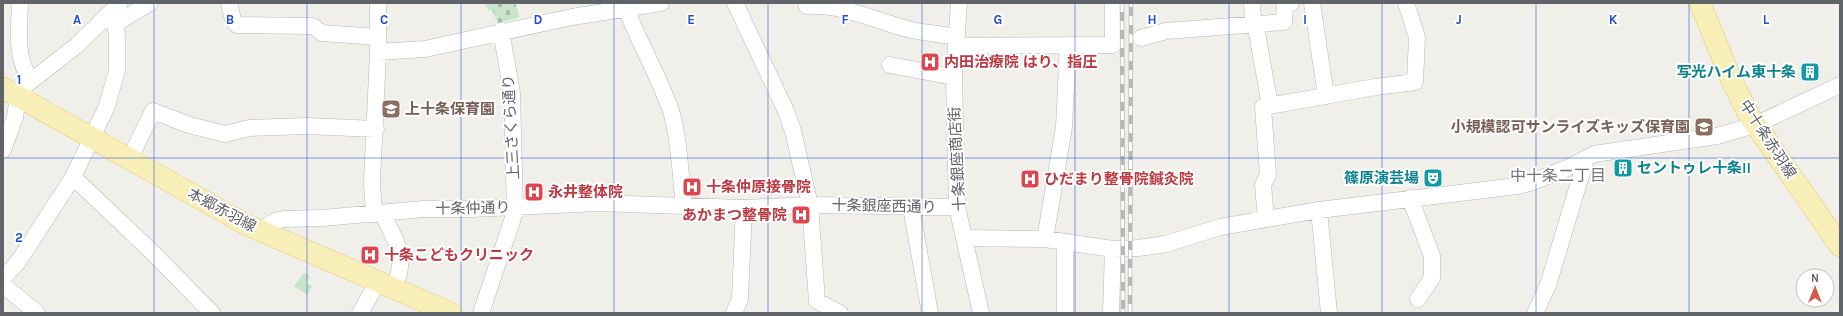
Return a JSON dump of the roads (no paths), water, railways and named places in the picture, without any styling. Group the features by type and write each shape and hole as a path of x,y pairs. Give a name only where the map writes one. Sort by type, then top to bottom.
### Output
{"main road":[{"name":"中十条赤羽線","path":"1700,3 1731,79 1755,125 1840,246"},
{"name":"本郷赤羽線","path":"11,92 129,160 260,231 447,312"}],"street":[{"path":"20,3 20,48 24,71 31,80"},
{"path":"3,278 18,262 73,177 107,106 115,77 117,52 111,20 120,3"},
{"path":"3,150 15,117 11,92 26,84 111,20 150,3"},
{"path":"229,3 233,20 237,25 313,26 322,33 378,44 425,48 501,31 570,10 626,8 661,3"},
{"path":"360,313 400,272 401,259 398,247 378,213 372,182 376,129 378,3"},
{"path":"735,3 786,111 793,131 810,205 817,301 840,313"},
{"path":"806,3 807,6 823,5 854,12 911,30 956,41 1068,45 1112,45 1113,3"},
{"name":"十条銀座商店街","path":"959,3 954,77 957,208 980,313"},
{"path":"1252,3 1270,106"},
{"path":"1141,38 1166,31 1284,22 1285,4 1291,3"},
{"path":"1312,3 1326,96"},
{"path":"1266,219 1263,185 1268,175 1264,107 1415,82 1416,37 1406,3"},
{"path":"626,8 656,73 671,113 677,142 684,205"},
{"name":"上三さくら通り","path":"481,313 516,207 512,93 501,31"},
{"path":"1045,239 1064,127 1068,45"},
{"path":"890,65 954,77"},
{"path":"964,238 1045,239 1112,249 1166,244 1220,227 1319,210 1530,184 1605,152 1677,143 1717,136 1755,125 1840,85"},
{"path":"129,160 153,111 189,125 225,134 249,128 308,126 376,129"},
{"path":"1535,313 1548,285 1586,159"},
{"path":"73,177 152,252 212,313"},
{"path":"1410,198 1432,256 1432,278 1418,298"},
{"name":"十条仲通り","path":"260,231 275,221 284,219 310,219 424,209 598,203 744,208 810,205"},
{"name":"十条銀座西通り","path":"810,205 957,208"},
{"path":"911,207 930,313"},
{"path":"734,313 740,299 744,208"},
{"path":"1319,210 1329,313"},
{"path":"1065,243 1065,313"},
{"path":"1111,313 1112,249"},
{"path":"3,285 37,313"}],"railway":[{"path":"1122,3 1123,313"},
{"path":"1130,313 1131,3"}],"place":[{"name":"内田治療院 はり、指圧","path":"930,62"},
{"name":"写光ハイム東十条","path":"1810,72"},
{"name":"上十条保育園","path":"391,109"},
{"name":"小規模認可サンライズキッズ保育園","path":"1704,127"},
{"name":"セントゥレ十条II","path":"1623,168"},
{"name":"篠原演芸場","path":"1433,178"},
{"name":"ひだまり整骨院鍼灸院","path":"1030,179"},
{"name":"十条仲原接骨院","path":"692,187"},
{"name":"永井整体院","path":"534,192"},
{"name":"あかまつ整骨院","path":"801,215"},
{"name":"十条こどもクリニック","path":"370,255"}],"district":[{"name":"中十条二丁目","path":"1558,175"}]}
